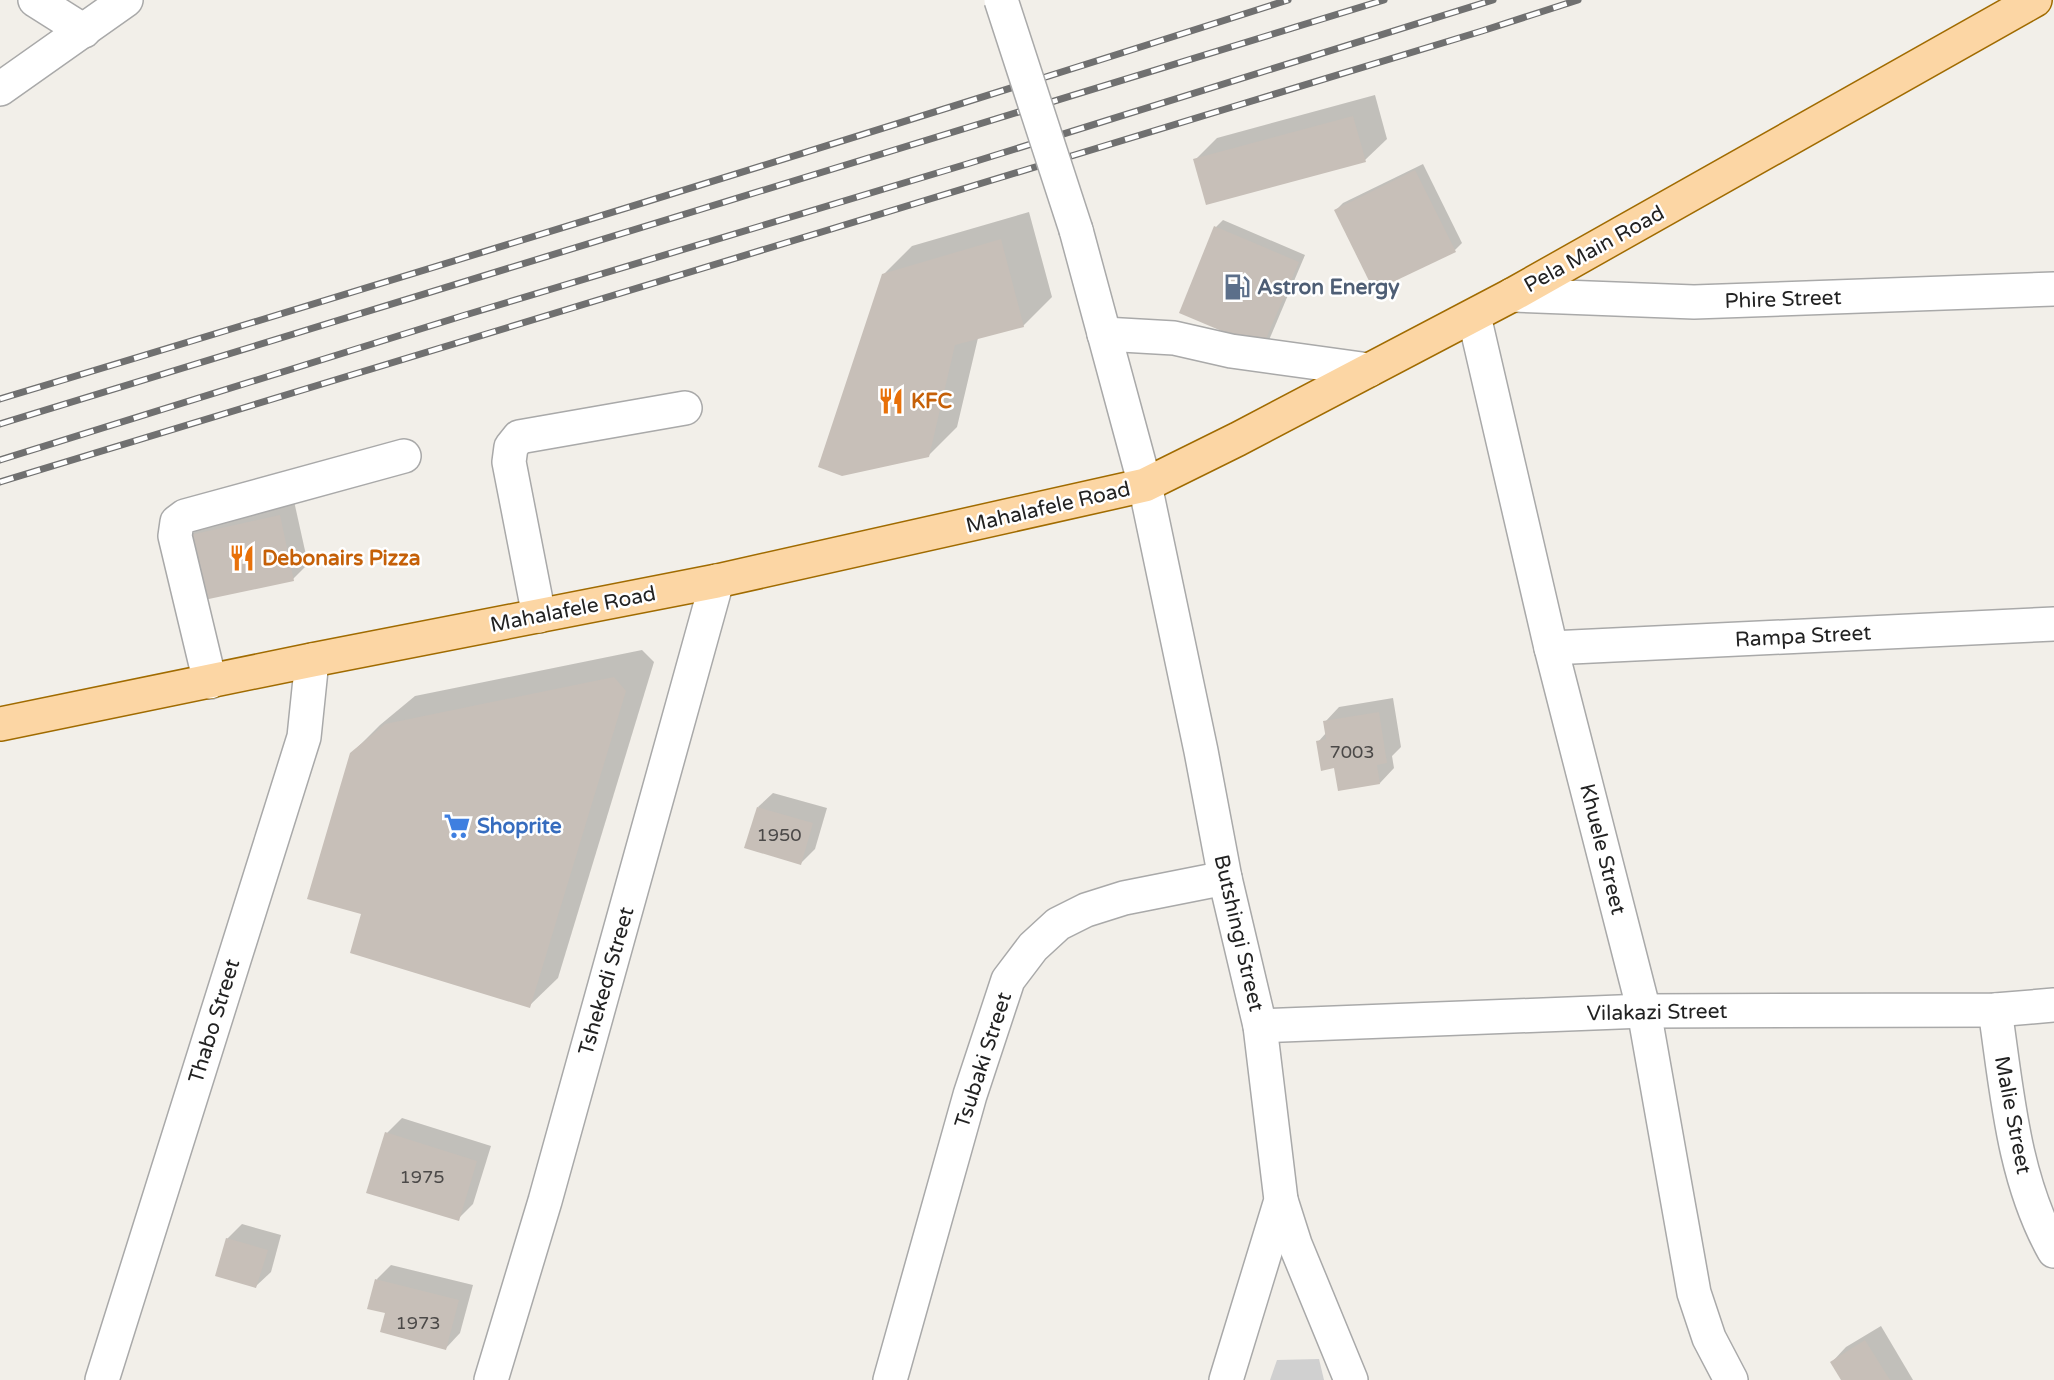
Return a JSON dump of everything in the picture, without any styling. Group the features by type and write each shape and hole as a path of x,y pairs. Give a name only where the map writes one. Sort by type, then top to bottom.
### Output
{"main road":[{"name":"Pela Main Road","path":"1145,485 1474,316 2035,0"},
{"name":"Mahalafele Road","path":"0,724 717,581 1145,485"}],"street":[{"path":"35,0 84,31"},
{"path":"0,88 126,0"},
{"name":"Butshingi Street","path":"1002,0 1076,230 1145,485 1201,751 1225,878 1260,1026 1281,1200 1226,1380"},
{"name":"Phire Street","path":"1512,295 1694,302 2054,289"},
{"name":"Khuele Street","path":"1474,316 1551,648 1644,1011 1694,1293 1709,1338 1731,1380"},
{"path":"1104,334 1174,338 1231,351 1369,370"},
{"path":"539,616 509,462 511,447 519,437 685,408"},
{"path":"210,682 175,536 177,522 185,516 404,456"},
{"name":"Tshekedi Street","path":"491,1380 548,1190 717,581"},
{"name":"Rampa Street","path":"1551,648 2054,624"},
{"name":"Thabo Street","path":"102,1380 304,737 312,660"},
{"name":"Tsubaki Street","path":"890,1380 970,1095 1008,980 1033,946 1058,924 1086,910 1124,898 1225,878"},
{"name":"Vilakazi Street","path":"1260,1026 1644,1011 1995,1010 2054,1005"},
{"name":"Malie Street","path":"1995,1010 2018,1158 2030,1196 2054,1251"},
{"path":"1281,1200 1295,1244 1351,1380"}],"shaded area":[{"path":"1319,1359 1324,1380 1270,1380 1277,1360"}],"building":[{"path":"1353,116 1366,162 1206,205 1193,159"},
{"path":"1415,170 1456,252 1374,291 1334,210"},
{"path":"1214,226 1299,262 1262,348 1179,313"},
{"name":"KFC","path":"1001,239 1024,327 955,345 929,457 842,476 818,467 882,274"},
{"name":"Debonairs Pizza","path":"280,515 294,581 204,600 190,535"},
{"name":"Shoprite","path":"614,677 626,691 530,1008 350,953 361,914 307,899 350,753 385,724"},
{"path":"1379,712 1387,763 1377,765 1380,784 1338,791 1334,768 1321,771 1316,741 1326,739 1323,721"},
{"path":"757,807 813,823 801,865 744,848"},
{"path":"385,1132 477,1161 459,1221 366,1193"},
{"path":"226,1238 268,1250 256,1288 215,1276"},
{"path":"375,1279 459,1300 446,1350 380,1332 385,1313 367,1309"},
{"path":"1865,1340 1890,1380 1841,1380 1830,1362"}],"railway":[{"path":"0,399 645,202 1288,0"},
{"path":"0,424 1384,0"},
{"path":"0,460 462,316 967,164 1493,0"},
{"path":"0,482 1578,0"}],"place":[{"name":"Astron Energy","path":"1237,287"},
{"name":"KFC","path":"891,401"},
{"name":"Debonairs Pizza","path":"242,558"},
{"name":"Shoprite","path":"457,826"}]}
